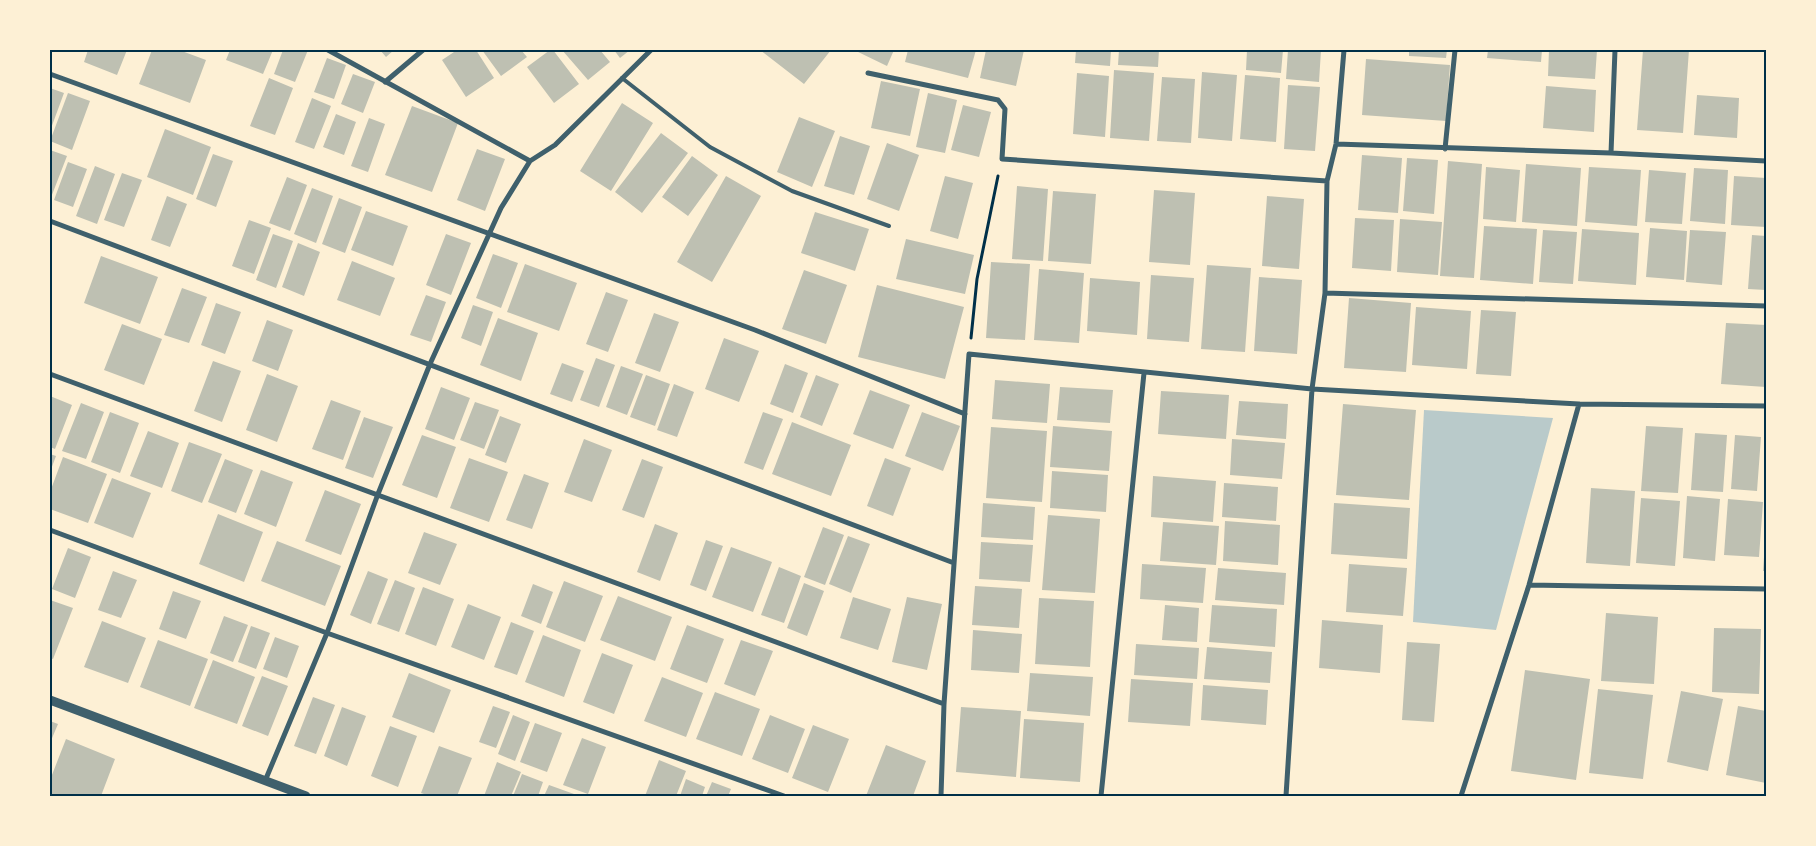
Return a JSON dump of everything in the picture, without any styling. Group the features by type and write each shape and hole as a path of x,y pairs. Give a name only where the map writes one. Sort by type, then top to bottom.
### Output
{"street":[{"path":"328,50 530,161"},
{"path":"385,82 423,50"},
{"path":"265,781 327,633 378,494 430,364 501,208 530,161 555,145 651,50"},
{"path":"1286,796 1312,389 1325,294 1327,182 1336,144 1344,50"},
{"path":"1445,150 1455,50"},
{"path":"1611,154 1615,50"},
{"path":"868,73 998,100 1005,109 1002,159 1327,182"},
{"path":"50,74 490,232 755,330 965,414"},
{"path":"1336,144 1445,150 1611,154 1766,161"},
{"path":"50,221 954,563"},
{"path":"1325,294 1766,306"},
{"path":"941,796 944,704 969,354 1312,389 1579,404 1766,406"},
{"path":"1101,796 1144,373"},
{"path":"50,374 944,704"},
{"path":"1461,796 1529,586 1579,404"},
{"path":"50,530 327,633 784,796"},
{"path":"1529,586 1766,589"},
{"path":"50,700 306,796"}],"lane":[{"path":"622,78 710,147 792,191 889,226"}],"path":[{"path":"969,354 977,279 1002,159"}],"shaded area":[{"path":"1424,410 1553,418 1496,630 1413,622"}],"building":[{"path":"88,50 127,50 117,75 84,62"},
{"path":"152,50 179,50 206,60 190,103 139,84"},
{"path":"230,50 273,50 263,74 226,60"},
{"path":"283,50 308,50 295,82 274,74"},
{"path":"380,50 394,50 386,57"},
{"path":"457,50 476,50 494,78 466,97 442,60"},
{"path":"482,50 521,50 527,57 501,76"},
{"path":"550,50 553,50 579,84 554,103 527,67"},
{"path":"562,50 600,50 610,62 588,80"},
{"path":"614,50 630,50 620,58"},
{"path":"760,50 831,50 804,84"},
{"path":"854,50 894,50 887,66"},
{"path":"908,50 976,50 968,78 905,62"},
{"path":"986,50 1024,50 1016,86 980,78"},
{"path":"1076,50 1111,50 1110,66 1075,63"},
{"path":"1119,50 1159,50 1158,67 1118,65"},
{"path":"1247,50 1283,50 1281,73 1246,70"},
{"path":"1288,50 1321,50 1319,82 1286,79"},
{"path":"1409,50 1447,50 1446,58 1409,56"},
{"path":"1488,50 1542,50 1541,62 1487,58"},
{"path":"1549,50 1597,50 1595,79 1548,76"},
{"path":"1643,50 1689,50 1683,133 1637,130"},
{"path":"327,58 346,65 334,99 314,92"},
{"path":"1366,59 1450,65 1446,121 1362,115"},
{"path":"1114,70 1154,73 1149,141 1110,138"},
{"path":"1202,72 1237,75 1232,141 1198,138"},
{"path":"1077,73 1109,76 1105,137 1073,134"},
{"path":"353,74 375,82 363,113 341,104"},
{"path":"1245,75 1280,78 1276,142 1240,139"},
{"path":"1162,77 1195,79 1191,143 1157,141"},
{"path":"269,78 293,88 275,135 250,126"},
{"path":"881,81 920,89 910,136 871,128"},
{"path":"1288,85 1320,87 1315,151 1284,149"},
{"path":"1546,86 1596,90 1594,132 1543,128"},
{"path":"50,88 64,93 50,131"},
{"path":"68,93 90,101 72,150 50,141"},
{"path":"928,93 957,100 945,153 916,147"},
{"path":"1697,95 1739,98 1737,138 1694,135"},
{"path":"312,98 331,106 314,149 295,142"},
{"path":"622,103 653,123 611,191 580,171"},
{"path":"963,105 991,112 979,157 951,150"},
{"path":"412,106 458,123 432,192 385,175"},
{"path":"336,114 356,122 344,155 323,147"},
{"path":"799,117 835,131 812,187 777,172"},
{"path":"369,118 385,124 368,172 351,166"},
{"path":"165,129 211,147 193,195 147,177"},
{"path":"661,133 688,153 642,213 615,192"},
{"path":"840,136 870,146 854,195 824,186"},
{"path":"887,143 919,155 899,211 867,199"},
{"path":"477,149 505,159 485,211 457,200"},
{"path":"50,150 67,156 50,200"},
{"path":"213,154 233,161 216,207 196,199"},
{"path":"1362,155 1402,158 1398,213 1358,210"},
{"path":"692,156 718,175 688,216 662,197"},
{"path":"1407,158 1438,160 1434,214 1403,211"},
{"path":"1448,161 1482,164 1474,278 1440,276"},
{"path":"68,162 87,169 73,207 54,200"},
{"path":"1526,164 1581,168 1577,226 1522,222"},
{"path":"95,166 115,174 97,224 76,216"},
{"path":"1486,167 1520,170 1516,222 1483,219"},
{"path":"1589,167 1641,170 1637,226 1585,222"},
{"path":"1694,168 1728,170 1725,224 1690,221"},
{"path":"1649,170 1686,173 1682,224 1645,222"},
{"path":"122,173 142,180 124,227 104,220"},
{"path":"726,176 761,196 712,282 677,262"},
{"path":"945,176 973,183 958,239 930,231"},
{"path":"1734,176 1766,178 1766,227 1731,225"},
{"path":"287,177 307,185 290,231 269,223"},
{"path":"1017,186 1048,189 1043,261 1012,259"},
{"path":"312,188 333,196 316,243 294,234"},
{"path":"1154,190 1195,193 1190,265 1149,262"},
{"path":"1053,191 1096,194 1091,264 1048,261"},
{"path":"167,196 187,204 170,247 151,240"},
{"path":"1267,196 1304,199 1299,269 1262,266"},
{"path":"339,198 362,207 345,253 322,244"},
{"path":"366,211 408,226 393,266 351,250"},
{"path":"815,212 869,229 855,271 801,253"},
{"path":"1355,218 1394,220 1391,271 1352,268"},
{"path":"1400,219 1442,222 1438,275 1397,272"},
{"path":"249,220 271,228 254,274 232,266"},
{"path":"1484,226 1537,229 1533,284 1480,280"},
{"path":"1650,228 1687,231 1684,280 1646,277"},
{"path":"1582,229 1639,233 1636,285 1578,281"},
{"path":"1543,230 1577,232 1573,284 1539,282"},
{"path":"1690,230 1726,232 1722,285 1686,282"},
{"path":"273,234 293,241 276,288 256,280"},
{"path":"446,234 471,243 451,295 426,285"},
{"path":"1752,235 1766,236 1766,290 1748,289"},
{"path":"906,239 974,255 965,294 896,279"},
{"path":"298,243 320,252 304,296 282,287"},
{"path":"493,254 518,263 501,308 476,298"},
{"path":"101,256 158,277 140,324 84,303"},
{"path":"352,261 395,278 380,316 337,300"},
{"path":"991,262 1030,264 1025,340 986,338"},
{"path":"525,264 577,283 559,331 507,312"},
{"path":"1207,265 1251,268 1245,352 1201,349"},
{"path":"1039,269 1084,273 1079,343 1034,340"},
{"path":"804,270 847,285 826,344 782,329"},
{"path":"1151,275 1194,278 1189,342 1147,339"},
{"path":"1259,277 1302,280 1297,354 1254,351"},
{"path":"1090,278 1140,282 1137,335 1087,331"},
{"path":"877,285 964,307 945,379 858,357"},
{"path":"182,288 207,297 189,343 164,335"},
{"path":"606,292 628,300 608,352 586,344"},
{"path":"426,295 446,302 431,342 410,335"},
{"path":"1349,298 1411,303 1406,372 1344,368"},
{"path":"216,303 241,312 225,354 201,345"},
{"path":"473,305 493,312 481,346 461,338"},
{"path":"1416,307 1471,311 1467,369 1412,365"},
{"path":"1481,310 1516,312 1511,376 1476,374"},
{"path":"654,313 679,322 660,372 635,363"},
{"path":"498,318 538,333 521,381 480,365"},
{"path":"267,320 293,330 278,371 252,361"},
{"path":"1726,323 1766,325 1766,387 1721,384"},
{"path":"122,324 162,339 144,385 104,370"},
{"path":"724,338 759,351 739,402 705,389"},
{"path":"596,358 615,365 599,407 580,400"},
{"path":"213,361 241,371 222,422 194,411"},
{"path":"562,363 584,371 572,402 550,394"},
{"path":"785,364 808,373 793,413 770,404"},
{"path":"621,366 643,374 627,415 606,407"},
{"path":"267,374 298,386 277,442 246,430"},
{"path":"646,375 670,384 655,426 630,417"},
{"path":"816,375 839,384 822,426 800,417"},
{"path":"995,380 1050,384 1047,423 992,419"},
{"path":"674,384 694,392 677,437 657,430"},
{"path":"441,387 470,398 454,440 425,429"},
{"path":"1060,387 1113,390 1110,423 1057,420"},
{"path":"870,390 910,405 893,449 853,434"},
{"path":"1161,391 1229,395 1226,439 1158,434"},
{"path":"50,396 72,405 55,449 50,447"},
{"path":"331,400 361,411 343,460 312,449"},
{"path":"1239,401 1288,404 1286,439 1236,435"},
{"path":"475,402 499,410 484,449 460,440"},
{"path":"81,403 104,412 86,459 62,451"},
{"path":"1343,404 1416,410 1409,500 1336,495"},
{"path":"110,412 139,423 120,473 91,462"},
{"path":"763,412 783,419 763,470 744,463"},
{"path":"922,412 960,426 943,471 905,456"},
{"path":"500,416 521,424 506,463 485,455"},
{"path":"364,417 393,427 373,478 345,468"},
{"path":"792,422 851,445 831,496 772,474"},
{"path":"1053,426 1112,431 1109,471 1050,467"},
{"path":"1646,426 1683,428 1678,493 1641,491"},
{"path":"991,427 1047,431 1042,502 986,498"},
{"path":"148,431 179,443 162,488 130,476"},
{"path":"1695,433 1727,435 1723,492 1691,490"},
{"path":"422,435 456,447 437,498 402,485"},
{"path":"1735,435 1761,437 1757,491 1731,489"},
{"path":"584,439 612,450 592,502 564,492"},
{"path":"1232,439 1285,443 1282,479 1230,475"},
{"path":"189,442 222,454 202,503 171,491"},
{"path":"50,454 56,456 50,472"},
{"path":"63,457 107,474 88,523 50,509 50,492"},
{"path":"469,458 508,472 489,522 450,508"},
{"path":"885,458 911,468 893,516 867,506"},
{"path":"225,459 253,470 236,513 208,502"},
{"path":"642,459 663,467 644,518 622,510"},
{"path":"261,470 293,482 276,527 244,514"},
{"path":"1052,471 1108,475 1106,512 1050,508"},
{"path":"524,474 549,483 532,529 506,520"},
{"path":"1153,476 1216,481 1213,522 1151,517"},
{"path":"112,478 151,493 133,538 94,523"},
{"path":"1224,483 1278,487 1276,521 1222,517"},
{"path":"1591,488 1635,491 1630,566 1586,563"},
{"path":"325,490 361,504 341,555 305,541"},
{"path":"1687,496 1720,499 1715,561 1683,558"},
{"path":"1641,498 1680,501 1675,566 1636,563"},
{"path":"1728,499 1763,502 1759,557 1724,555"},
{"path":"983,503 1035,507 1033,540 981,537"},
{"path":"1334,503 1410,508 1407,559 1331,554"},
{"path":"218,514 263,532 244,582 199,564"},
{"path":"1048,515 1100,519 1095,593 1042,590"},
{"path":"1225,521 1280,525 1278,565 1223,561"},
{"path":"1163,522 1219,526 1216,565 1160,561"},
{"path":"655,524 678,533 660,581 637,572"},
{"path":"823,527 844,535 825,585 804,577"},
{"path":"424,532 457,544 440,585 408,573"},
{"path":"848,536 870,544 851,593 829,584"},
{"path":"706,540 723,546 706,591 690,585"},
{"path":"277,541 341,566 325,606 261,581"},
{"path":"981,542 1033,545 1030,582 979,579"},
{"path":"1765,543 1766,571 1763,571"},
{"path":"731,547 772,562 753,612 712,597"},
{"path":"68,548 91,557 75,598 52,589"},
{"path":"1142,564 1206,568 1203,603 1140,599"},
{"path":"1349,564 1407,568 1403,616 1346,612"},
{"path":"779,567 801,576 784,623 761,615"},
{"path":"1218,568 1286,573 1284,605 1215,600"},
{"path":"113,571 137,580 121,618 98,610"},
{"path":"368,571 388,579 371,624 350,615"},
{"path":"395,580 415,588 399,632 377,624"},
{"path":"564,581 603,596 585,642 546,627"},
{"path":"804,583 824,591 807,636 787,628"},
{"path":"533,584 553,592 541,624 521,616"},
{"path":"975,586 1022,589 1019,628 972,625"},
{"path":"423,587 454,599 436,646 405,634"},
{"path":"173,591 201,601 186,639 159,629"},
{"path":"618,596 672,617 655,661 600,640"},
{"path":"853,597 891,609 878,650 840,638"},
{"path":"907,597 942,604 927,670 892,662"},
{"path":"1039,598 1094,601 1090,667 1035,664"},
{"path":"50,600 73,608 53,659 50,658"},
{"path":"468,604 501,617 484,660 451,647"},
{"path":"1165,605 1199,608 1197,642 1162,640"},
{"path":"1212,605 1277,609 1275,647 1209,642"},
{"path":"1606,613 1658,617 1654,684 1601,681"},
{"path":"224,616 248,625 233,662 210,653"},
{"path":"1322,620 1383,625 1380,673 1319,668"},
{"path":"102,621 146,638 128,683 84,667"},
{"path":"511,622 534,631 517,675 494,667"},
{"path":"687,625 724,639 707,683 670,669"},
{"path":"251,626 270,633 256,669 238,662"},
{"path":"1714,628 1761,629 1759,694 1712,692"},
{"path":"973,630 1022,634 1019,673 971,670"},
{"path":"543,635 581,650 564,697 525,682"},
{"path":"275,637 299,646 287,678 263,669"},
{"path":"158,640 208,659 190,706 140,687"},
{"path":"741,640 773,651 755,696 724,684"},
{"path":"1407,642 1440,644 1434,722 1402,720"},
{"path":"1136,644 1199,648 1197,679 1134,675"},
{"path":"1207,647 1272,652 1270,683 1204,679"},
{"path":"602,653 633,665 614,714 583,702"},
{"path":"213,660 255,677 237,724 194,708"},
{"path":"1525,670 1590,679 1576,780 1511,771"},
{"path":"409,673 451,690 434,733 392,717"},
{"path":"1030,673 1093,677 1090,716 1027,711"},
{"path":"262,676 288,686 268,736 242,726"},
{"path":"662,677 703,693 686,737 644,721"},
{"path":"1131,679 1193,683 1190,726 1128,722"},
{"path":"1203,685 1268,690 1266,725 1201,720"},
{"path":"1598,689 1653,695 1643,779 1589,773"},
{"path":"1681,691 1723,699 1708,771 1667,762"},
{"path":"715,692 760,709 742,756 696,739"},
{"path":"313,697 335,705 316,754 294,746"},
{"path":"493,706 510,712 496,748 479,742"},
{"path":"1738,706 1766,711 1766,783 1726,775"},
{"path":"342,707 366,716 347,766 324,756"},
{"path":"961,707 1021,711 1016,777 956,772"},
{"path":"513,715 530,722 515,761 498,754"},
{"path":"770,715 805,729 788,773 752,759"},
{"path":"1024,719 1084,723 1080,782 1020,778"},
{"path":"50,721 58,724 50,743"},
{"path":"535,723 562,733 547,772 520,762"},
{"path":"813,725 849,739 828,792 792,778"},
{"path":"390,726 417,736 398,787 371,776"},
{"path":"582,738 606,747 588,794 563,785"},
{"path":"66,739 115,759 101,796 50,796 50,780"},
{"path":"886,745 926,761 913,796 866,796"},
{"path":"439,746 472,758 457,796 430,796 421,793"},
{"path":"659,760 686,771 676,796 645,796"},
{"path":"497,762 521,772 511,796 484,796"},
{"path":"522,774 543,782 538,796 513,796"},
{"path":"686,779 705,787 702,796 680,796"},
{"path":"712,782 731,789 728,796 706,796"},
{"path":"549,785 574,794 574,796 544,796"}]}
